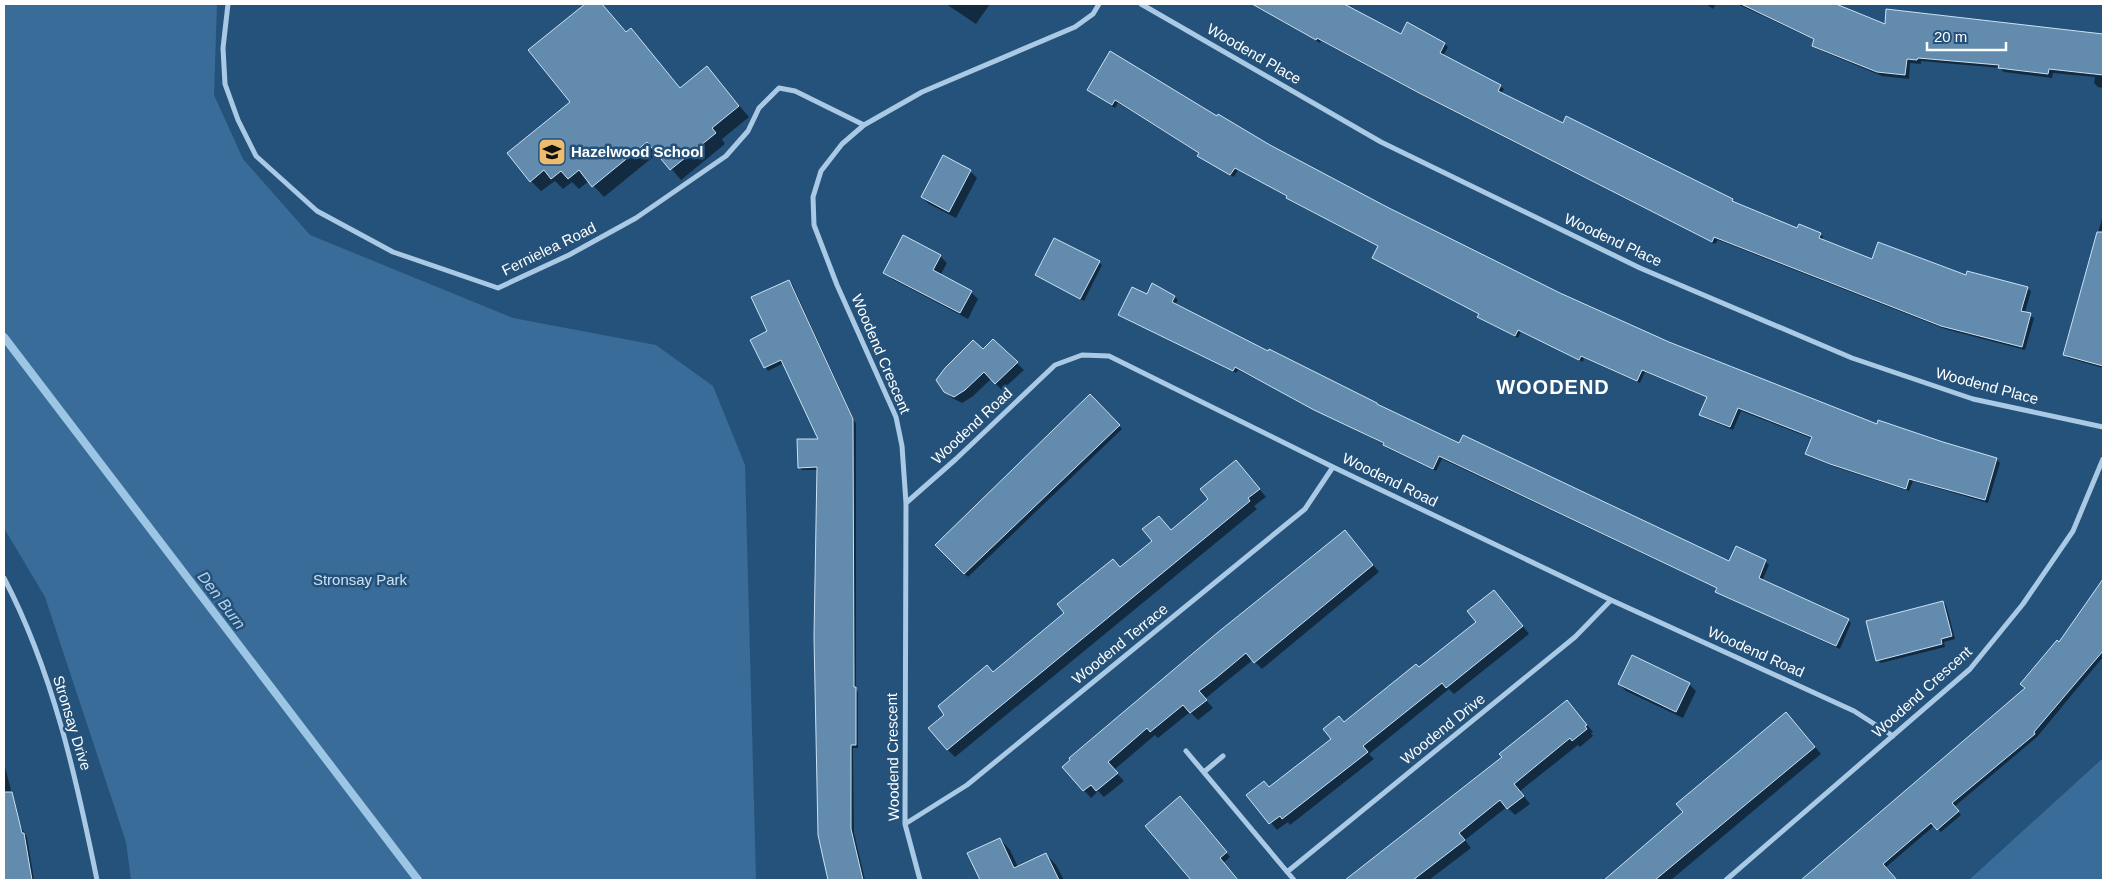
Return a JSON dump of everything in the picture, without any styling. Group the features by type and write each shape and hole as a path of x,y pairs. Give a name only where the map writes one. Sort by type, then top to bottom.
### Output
{"street":[{"name":"Fernielea Road","path":"228,4 223,48 226,84 238,120 256,156 317,212 393,252 498,288 569,254 636,218 726,156 748,131 759,108 778,88 795,91 864,125"},
{"name":"Woodend Crescent","path":"920,880 905,824 906,502 902,446 896,417 837,285 814,225 813,197 821,171 842,144 864,125 922,92 1075,27 1093,14 1099,4"},
{"name":"Woodend Place","path":"1141,4 1381,142 1640,268 1852,358 1973,399 2103,427"},
{"name":"Woodend Road","path":"906,502 956,459 1055,365 1082,355 1109,356 1333,467 1611,600 1854,711 1893,736"},
{"name":"Woodend Crescent","path":"1726,880 1970,669 2023,604 2073,531 2103,459"},
{"name":"Woodend Terrace","path":"905,824 967,785 1305,509 1333,467"},
{"name":"Stronsay Drive","path":"4,578 41,662 78,786 98,880"},
{"name":"Woodend Drive","path":"1287,872 1575,637 1611,600"},
{"path":"1186,751 1294,880"},
{"path":"1204,772 1223,756"}],"green space":[{"name":"Stronsay Park","path":"4,4 217,4 214,95 243,159 310,235 513,318 656,345 713,386 745,465 756,880 131,880 126,842 45,597 4,528"},
{"path":"2103,758 2103,880 1969,880"}],"building":[{"path":"585,4 602,4 626,32 631,28 680,88 707,66 739,106 712,128 716,133 670,170 647,142 592,187 579,170 568,179 561,171 551,179 544,170 530,182 507,153 570,102 528,50"},
{"path":"1252,4 1344,4 1401,34 1407,22 1445,43 1440,53 1501,85 1498,91 1563,123 1566,116 1733,199 1732,201 1797,228 1799,224 1821,233 1819,238 1872,259 1878,242 1966,275 1967,271 2028,287 2021,311 2031,313 2022,347 1941,326 1714,237 1712,242 1419,93 1317,38 1316,40"},
{"path":"1741,4 1836,4 1885,24 1886,9 2103,34 2103,75 2049,69 2048,74 1998,68 1999,65 1918,58 1917,60 1907,59 1905,75 1877,72 1812,46 1814,39"},
{"path":"1110,51 1217,116 1218,114 1270,145 1387,207 1560,293 1669,342 1877,424 1878,420 1997,458 1985,500 1909,479 1906,489 1830,464 1805,454 1812,437 1738,408 1730,427 1699,415 1707,397 1642,370 1637,381 1581,356 1579,360 1518,330 1515,336 1477,317 1479,314 1372,258 1378,246 1286,198 1287,196 1235,168 1230,175 1197,156 1199,153 1115,100 1112,105 1087,90"},
{"path":"943,155 971,170 949,212 921,197"},
{"path":"2097,232 2103,232 2103,366 2063,355"},
{"path":"903,235 941,255 933,270 972,291 960,313 883,273"},
{"path":"1054,238 1100,261 1080,299 1035,275"},
{"path":"789,280 853,419 856,745 851,745 851,829 863,880 828,880 818,835 814,637 817,467 798,468 797,439 818,439 781,360 764,368 750,340 767,331 751,297"},
{"path":"1152,283 1175,296 1172,302 1268,351 1269,349 1459,443 1463,435 1729,561 1736,546 1766,560 1759,578 1849,619 1836,646 1715,592 1717,588 1439,456 1433,469 1383,445 1384,443 1314,410 1235,367 1233,371 1118,315 1132,287 1147,294"},
{"path":"993,339 1018,362 995,384 984,372 965,390 954,397 944,392 936,380 945,368 973,340 983,349"},
{"path":"1090,394 1120,425 964,574 935,545"},
{"path":"1236,460 1260,489 1248,498 1250,501 947,750 928,728 944,715 938,706 987,665 993,672 1064,613 1057,604 1113,559 1120,567 1152,541 1142,529 1159,516 1171,530 1208,499 1200,489"},
{"path":"1345,530 1373,565 1254,663 1246,653 1199,691 1207,700 1190,713 1183,705 1150,732 1147,728 1108,762 1118,773 1096,791 1091,785 1083,791 1062,767 1070,760 1069,758 1217,633"},
{"path":"2103,579 2103,651 2034,732 2035,734 1952,803 1959,811 1937,830 1931,823 1883,864 1897,880 1801,880 2025,688 2020,684 2057,640 2059,642"},
{"path":"1494,590 1523,626 1446,688 1442,683 1363,746 1368,752 1282,819 1280,816 1269,824 1246,795 1264,781 1269,787 1331,739 1323,729 1339,716 1344,722 1416,664 1419,667 1476,622 1467,611"},
{"path":"1943,601 1952,636 1941,639 1942,644 1876,661 1866,621"},
{"path":"1632,655 1690,683 1676,712 1618,684"},
{"path":"1567,700 1587,725 1585,726 1587,729 1572,741 1570,738 1514,784 1524,796 1507,809 1500,800 1459,833 1465,840 1413,880 1345,880 1502,757 1499,754"},
{"path":"1786,712 1815,747 1655,880 1604,880 1683,812 1676,804"},
{"path":"4,792 12,792 22,833 24,833 32,880 4,880"},
{"path":"1180,796 1227,852 1220,858 1238,880 1191,880 1145,826"},
{"path":"1000,838 1014,868 1046,853 1059,880 980,880 967,853"}],"waterway":[{"name":"Den Burn","path":"4,337 418,880"}],"place":[{"name":"Hazelwood School","path":"552,152"}],"district":[{"name":"WOODEND","path":"1553,387"}]}
